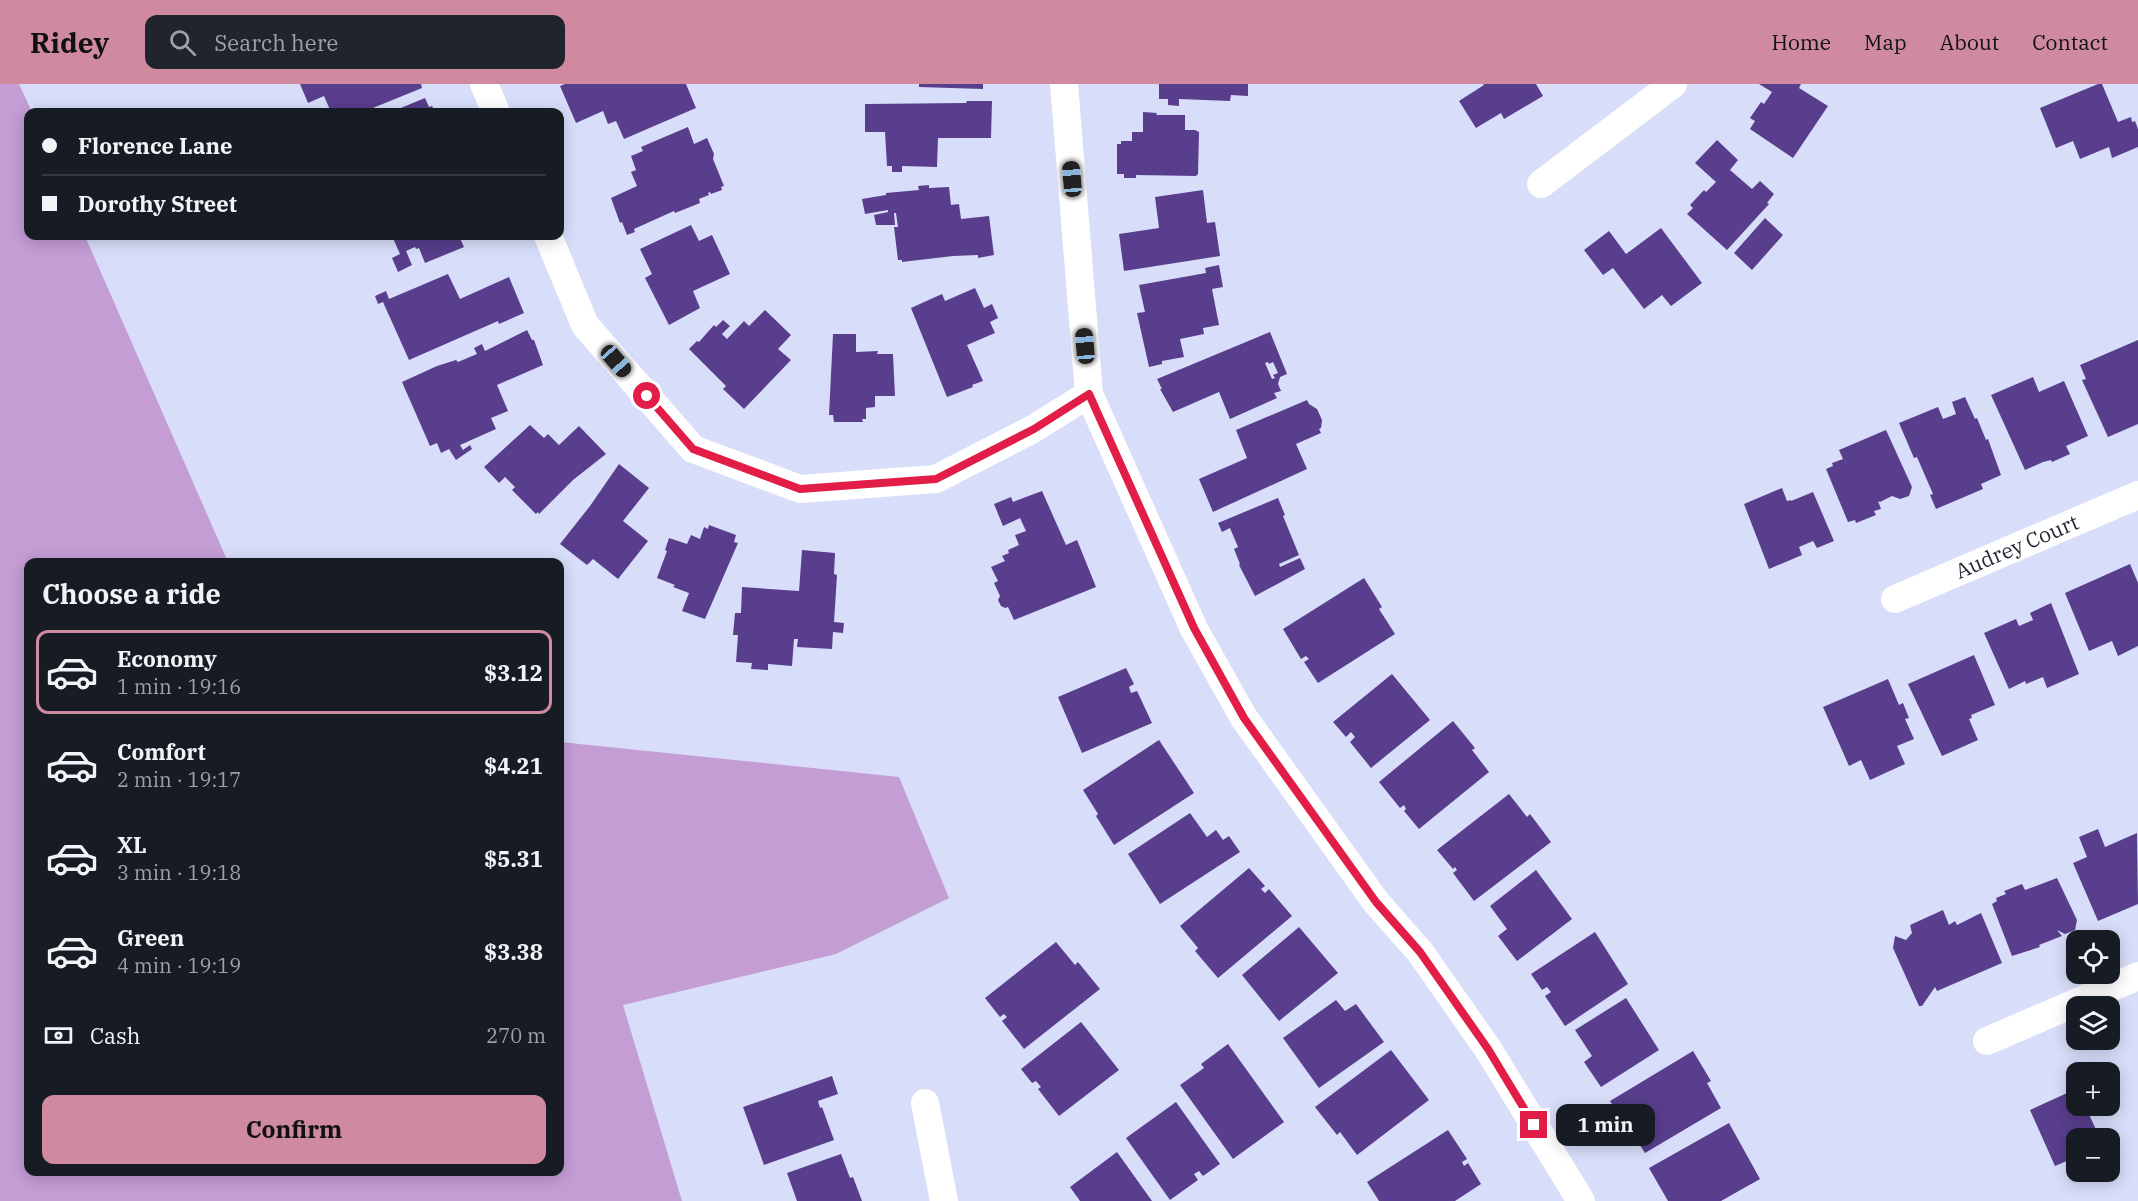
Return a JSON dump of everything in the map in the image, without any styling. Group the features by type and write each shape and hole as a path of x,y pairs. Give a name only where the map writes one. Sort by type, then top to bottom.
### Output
{"street":[{"path":"484,84 494,108"},
{"path":"1064,84 1089,394 1194,628 1244,718 1376,902 1427,962 1488,1049 1581,1201"},
{"path":"1541,184 1673,84"},
{"path":"550,240 585,325 693,449 800,489 936,479 1034,429 1089,394"},
{"name":"Audrey Court","path":"1895,599 2138,495"},
{"path":"1987,1041 2138,976"},
{"path":"926,1103 945,1201"}],"shaded area":[{"path":"0,84 19,84 30,108 24,108 24,240 87,240 226,558 24,558 24,1176 564,1176 564,742 899,777 949,898 836,954 623,1005 682,1201 0,1201"}],"building":[{"path":"300,84 421,84 422,88 373,108 329,108 324,96 308,103"},
{"path":"565,84 686,84 696,108 624,139 616,121 608,124 603,111 576,123 560,86"},
{"path":"919,84 983,84 983,89 919,87"},
{"path":"1159,84 1248,84 1248,96 1231,95 1230,101 1179,99 1179,106 1168,105 1168,99 1159,99"},
{"path":"1483,84 1536,84 1543,96 1504,119 1501,113 1476,128 1459,101"},
{"path":"1759,84 1801,84 1799,88 1828,106 1793,158 1750,129 1755,121 1750,118 1761,102 1764,104 1772,92"},
{"path":"2102,84 2118,122 2131,117 2132,122 2135,121 2138,129 2138,147 2112,158 2109,147 2080,159 2073,141 2056,148 2040,108"},
{"path":"425,98 429,107 433,108 401,108"},
{"path":"967,101 992,101 991,138 938,138 937,167 902,166 902,172 892,172 892,166 887,166 885,132 865,132 865,104 966,103"},
{"path":"1143,112 1157,113 1156,115 1185,115 1185,130 1199,132 1198,174 1196,176 1136,175 1136,178 1124,178 1124,174 1117,174 1117,144 1121,144 1121,141 1132,141 1132,132 1143,132"},
{"path":"688,127 694,144 707,138 724,186 721,187 722,190 711,194 710,192 709,195 699,199 700,203 675,213 674,211 634,229 635,232 627,235 611,198 637,186 631,172 636,170 631,156 643,151 641,147"},
{"path":"1717,140 1738,160 1730,170 1752,189 1760,181 1774,194 1767,203 1769,204 1727,250 1687,214 1693,208 1690,205 1704,190 1706,192 1716,182 1695,163"},
{"path":"929,185 929,188 949,187 951,205 959,204 961,219 989,216 994,255 978,258 978,255 953,256 902,262 898,260 894,227 898,227 896,213 894,213 895,225 876,225 874,215 888,212 888,210 865,214 862,199 886,195 886,193 919,190 918,186"},
{"path":"1203,190 1207,223 1215,222 1220,256 1124,271 1119,234 1159,228 1155,197"},
{"path":"1765,218 1783,235 1752,270 1734,253"},
{"path":"691,225 699,241 712,235 730,274 693,291 700,308 669,325 645,278 652,274 640,249"},
{"path":"1661,228 1702,283 1671,306 1662,295 1644,309 1613,268 1603,275 1584,250 1609,231 1626,254"},
{"path":"394,240 461,240 464,247 425,263 419,248 415,247 406,251 412,265 398,272 392,258 400,254"},
{"path":"1219,265 1223,287 1212,289 1219,325 1203,328 1204,334 1180,339 1184,357 1162,361 1162,364 1149,367 1137,313 1145,312 1139,285 1206,273 1205,268"},
{"path":"448,274 460,299 509,277 524,313 499,324 498,321 409,360 383,302 378,304 375,296 386,291 389,299"},
{"path":"975,288 984,308 992,304 998,318 990,322 995,333 967,345 983,381 947,397 911,308 942,294 945,301"},
{"path":"765,310 791,335 778,349 791,360 744,409 723,389 726,386 689,349 697,341 699,342 714,325 716,327 723,320 730,326 722,334 727,339 744,321 749,326"},
{"path":"527,330 534,340 543,365 497,385 508,411 491,418 496,429 460,445 463,450 470,445 472,449 456,460 449,449 441,453 437,443 430,446 402,382 437,366 456,360 458,362 477,354 474,348 482,344 485,351"},
{"path":"1270,332 1287,374 1280,377 1278,384 1281,391 1274,393 1277,398 1230,419 1219,392 1173,412 1157,379","holes":["1273,362 1278,373 1273,375 1275,378 1272,379 1265,363"]},
{"path":"833,334 856,334 856,352 878,351 877,354 893,354 895,396 875,396 875,407 866,408 866,419 862,419 863,422 834,422 833,415 829,415"},
{"path":"2138,340 2138,424 2108,437 2082,380 2086,379 2080,365"},
{"path":"2033,377 2039,392 2064,381 2088,436 2066,446 2070,454 2025,470 1991,395"},
{"path":"1965,397 1986,440 1988,439 2001,475 1981,484 1983,489 1936,509 1930,495 1933,494 1899,423 1938,407 1943,419 1956,414 1952,402"},
{"path":"1307,400 1317,409 1322,420 1319,429 1321,433 1296,444 1307,469 1213,512 1199,479 1247,458 1236,430"},
{"path":"530,425 544,438 548,434 559,445 579,426 606,454 573,480 539,514 538,512 536,514 512,490 515,487 505,477 499,483 484,467"},
{"path":"1886,430 1912,487 1909,496 1900,499 1892,496 1878,501 1881,509 1874,511 1876,515 1856,523 1855,520 1848,522 1826,469 1833,466 1832,463 1843,459 1839,450"},
{"path":"619,464 649,488 623,521 648,541 618,579 593,559 587,565 560,544"},
{"path":"1782,488 1787,501 1813,492 1834,541 1817,548 1813,541 1799,547 1802,555 1769,569 1744,504"},
{"path":"1042,491 1066,545 1077,540 1096,587 1014,620 1008,607 1001,606 998,600 1000,596 994,583 998,581 991,567 1005,561 1002,556 1019,545 1015,535 1026,531 1020,518 1003,526 994,504 1011,497 1013,502"},
{"path":"1278,498 1299,555 1279,564 1280,567 1300,558 1305,569 1255,596 1239,565 1234,549 1238,547 1230,528 1222,532 1218,523"},
{"path":"709,525 736,535 734,542 738,543 705,619 682,611 689,593 657,578 667,551 665,550 669,538 687,544 691,535 700,539 704,527 708,529"},
{"path":"802,550 835,553 834,574 837,575 834,622 844,623 843,633 833,632 832,649 797,647 798,639 794,639 792,666 768,664 768,670 751,669 752,663 736,662 738,635 733,635 735,613 741,613 742,587 799,591"},
{"path":"2130,564 2138,583 2138,646 2118,656 2112,641 2089,651 2065,593"},
{"path":"1364,578 1382,607 1379,609 1395,634 1318,683 1304,662 1309,659 1306,656 1301,659 1283,629"},
{"path":"2051,603 2079,674 2047,688 2043,677 2026,684 2025,681 2009,689 1984,633 2016,619 2019,626 2033,620 2030,613"},
{"path":"1974,655 1995,705 1971,715 1972,718 1969,719 1978,740 1942,756 1908,684"},
{"path":"1126,668 1134,684 1129,687 1131,693 1137,691 1152,723 1082,753 1058,697"},
{"path":"1392,674 1430,720 1371,768 1350,742 1355,737 1351,732 1346,737 1333,722"},
{"path":"1888,679 1899,705 1903,703 1909,718 1905,719 1914,739 1897,746 1905,764 1870,780 1861,760 1849,766 1823,707"},
{"path":"1453,721 1475,748 1472,750 1489,772 1419,829 1404,811 1406,809 1404,805 1400,808 1379,782"},
{"path":"1159,740 1194,793 1114,845 1083,790"},
{"path":"1509,794 1527,817 1530,814 1551,842 1474,901 1453,873 1457,870 1455,867 1453,869 1437,850"},
{"path":"1190,813 1207,837 1216,830 1223,840 1229,836 1240,852 1160,904 1128,854"},
{"path":"2098,829 2105,847 2137,833 2138,904 2098,921 2073,863 2087,857 2079,837"},
{"path":"1249,868 1265,886 1261,889 1265,893 1269,889 1292,916 1218,978 1195,951 1198,948 1180,926"},
{"path":"1536,870 1572,919 1517,961 1498,936 1507,929 1490,906"},
{"path":"2057,878 2077,920 2075,930 2066,930 2065,934 2057,930 2062,936 2039,945 2040,947 2012,956 1992,904 1997,901 1996,898 2006,894 2004,891 2022,884 2025,890"},
{"path":"1943,910 1949,925 1955,921 1957,925 1981,913 2002,963 1937,991 1935,987 1922,1006 1919,1006 1893,948 1895,936 1906,940 1912,933 1910,925"},
{"path":"1299,927 1338,973 1279,1021 1242,975"},
{"path":"1595,932 1628,984 1565,1026 1545,996 1551,992 1547,987 1542,990 1531,974"},
{"path":"1056,942 1075,965 1078,962 1100,989 1024,1049 1002,1021 1007,1017 1004,1014 1000,1017 985,998"},
{"path":"1626,998 1659,1050 1601,1087 1584,1062 1592,1056 1575,1030"},
{"path":"1336,1000 1345,1011 1356,1004 1384,1042 1319,1088 1283,1038"},
{"path":"1081,1022 1119,1070 1059,1116 1038,1089 1041,1087 1036,1081 1032,1083 1021,1069"},
{"path":"1228,1044 1284,1122 1233,1159 1180,1085 1204,1068 1201,1064"},
{"path":"1391,1050 1429,1100 1357,1155 1340,1132 1337,1135 1315,1107"},
{"path":"1693,1051 1711,1081 1707,1083 1721,1108 1645,1153 1632,1133 1635,1132 1633,1127 1628,1130 1610,1101"},
{"path":"832,1076 838,1094 818,1101 834,1140 764,1165 743,1107"},
{"path":"2066,1094 2066,1116 2090,1116 2095,1128 2066,1128 2066,1161 2055,1166 2030,1110"},
{"path":"1176,1102 1220,1164 1203,1176 1199,1171 1194,1174 1198,1180 1170,1200 1126,1138"},
{"path":"1729,1123 1760,1179 1721,1201 1668,1201 1649,1168"},
{"path":"1448,1130 1467,1159 1462,1162 1464,1166 1468,1163 1481,1184 1455,1201 1379,1201 1367,1182"},
{"path":"1117,1152 1152,1201 1080,1201 1070,1187"},
{"path":"841,1154 862,1201 797,1201 787,1173"}],"route":[{"path":"647,396 693,449 800,489 936,479 1034,429 1089,394 1194,628 1244,718 1376,902 1420,952 1488,1049 1534,1125"}]}
